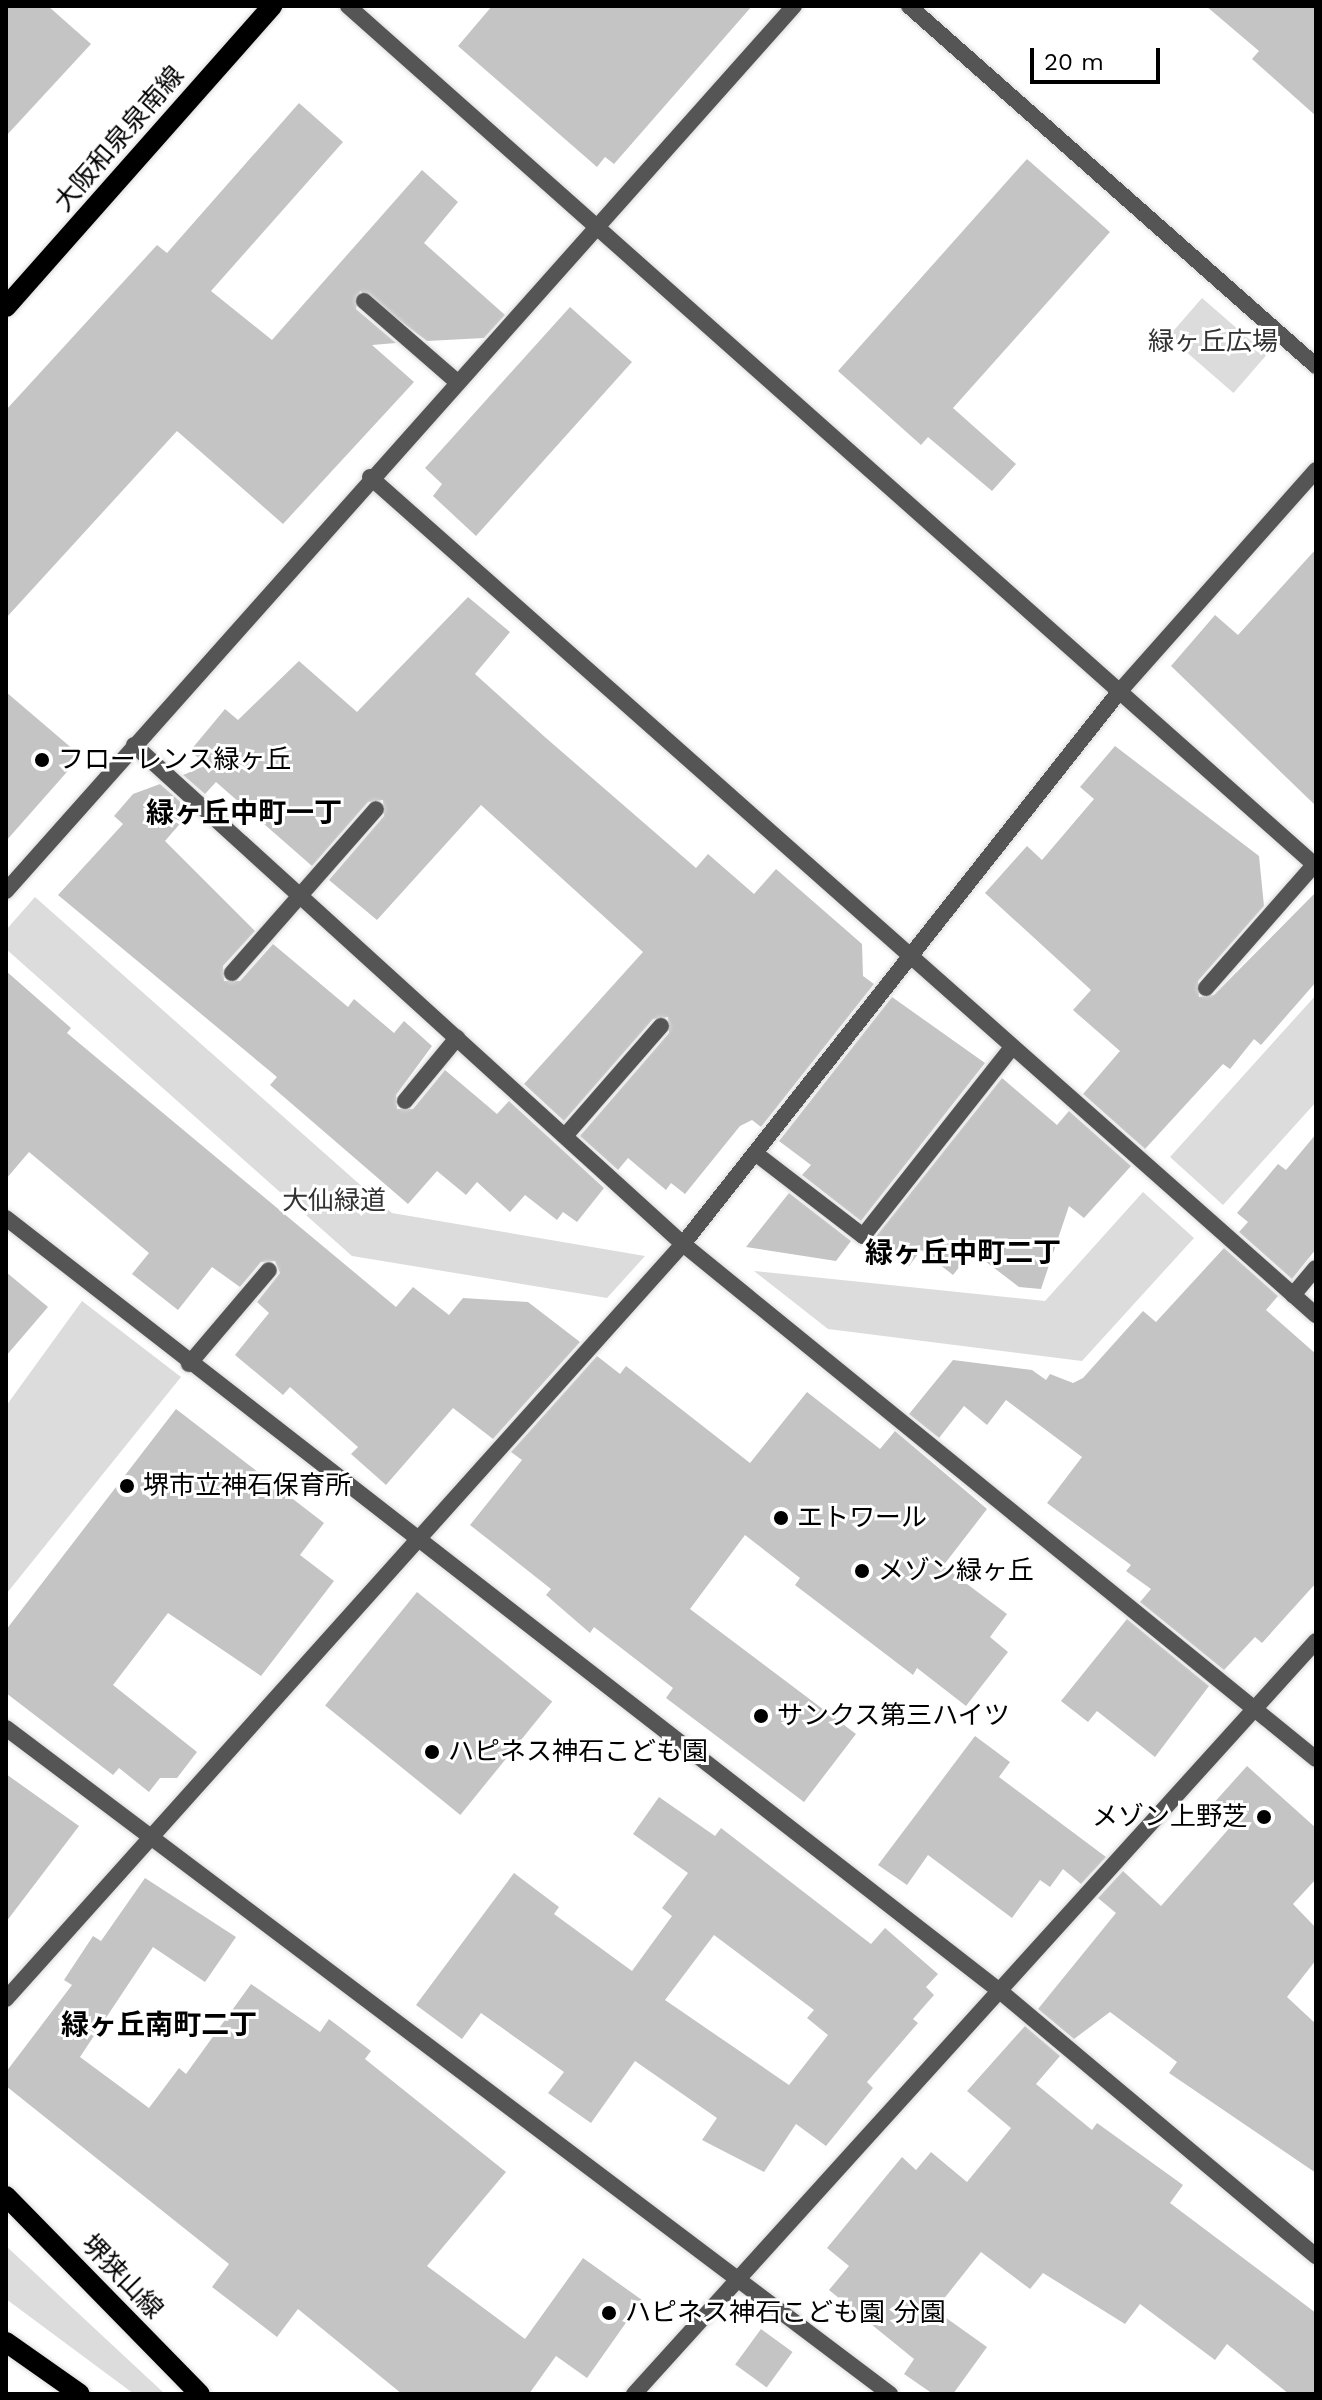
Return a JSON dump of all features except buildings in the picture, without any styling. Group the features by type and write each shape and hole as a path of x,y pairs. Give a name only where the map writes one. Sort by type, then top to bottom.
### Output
{"main road":[{"name":"大阪和泉泉南線","path":"6,307 272,6"},
{"name":"堺狭山線","path":"6,2196 200,2394"},
{"path":"6,2342 80,2394"}],"street":[{"path":"348,6 1315,866 1206,988"},
{"path":"6,891 455,380 794,6"},
{"path":"909,6 1316,366"},
{"path":"364,301 455,380"},
{"path":"6,1999 683,1244 1119,692 1316,470"},
{"path":"370,477 1009,1051 1316,1315"},
{"path":"134,745 683,1244 1257,1706 1316,1759"},
{"path":"232,973 376,809"},
{"path":"565,1136 661,1026"},
{"path":"405,1101 457,1038"},
{"path":"755,1153 863,1236 1009,1051"},
{"path":"6,1218 189,1364 1001,1992 1316,2256"},
{"path":"1293,1295 1316,1268"},
{"path":"189,1364 269,1270"},
{"path":"634,2394 1316,1641"},
{"path":"6,1728 890,2394"}],"green space":[{"name":"緑ヶ丘広場","path":"1202,298 1267,354 1233,393 1169,336"},
{"name":"大仙緑道","path":"35,897 392,1213 645,1256 607,1298 352,1256 6,949 6,930"},
{"path":"1316,995 1316,1102 1223,1205 1170,1157"},
{"path":"1143,1192 1194,1238 1082,1361 828,1329 754,1271 1045,1301"},
{"path":"82,1301 181,1377 7,1593 6,1406"},
{"path":"6,2246 165,2394 134,2394 6,2299"}],"place":[{"name":"フローレンス緑ヶ丘","path":"42,760"},
{"name":"堺市立神石保育所","path":"127,1486"},
{"name":"エトワール","path":"781,1518"},
{"name":"メゾン緑ヶ丘","path":"862,1571"},
{"name":"サンクス第三ハイツ","path":"761,1716"},
{"name":"ハピネス神石こども園","path":"432,1752"},
{"name":"メゾン上野芝","path":"1264,1817"},
{"name":"ハピネス神石こども園 分園","path":"609,2313"}],"district":[{"name":"緑ヶ丘中町一丁","path":"244,813"},
{"name":"緑ヶ丘中町二丁","path":"963,1253"},
{"name":"緑ヶ丘南町二丁","path":"159,2025"}]}
